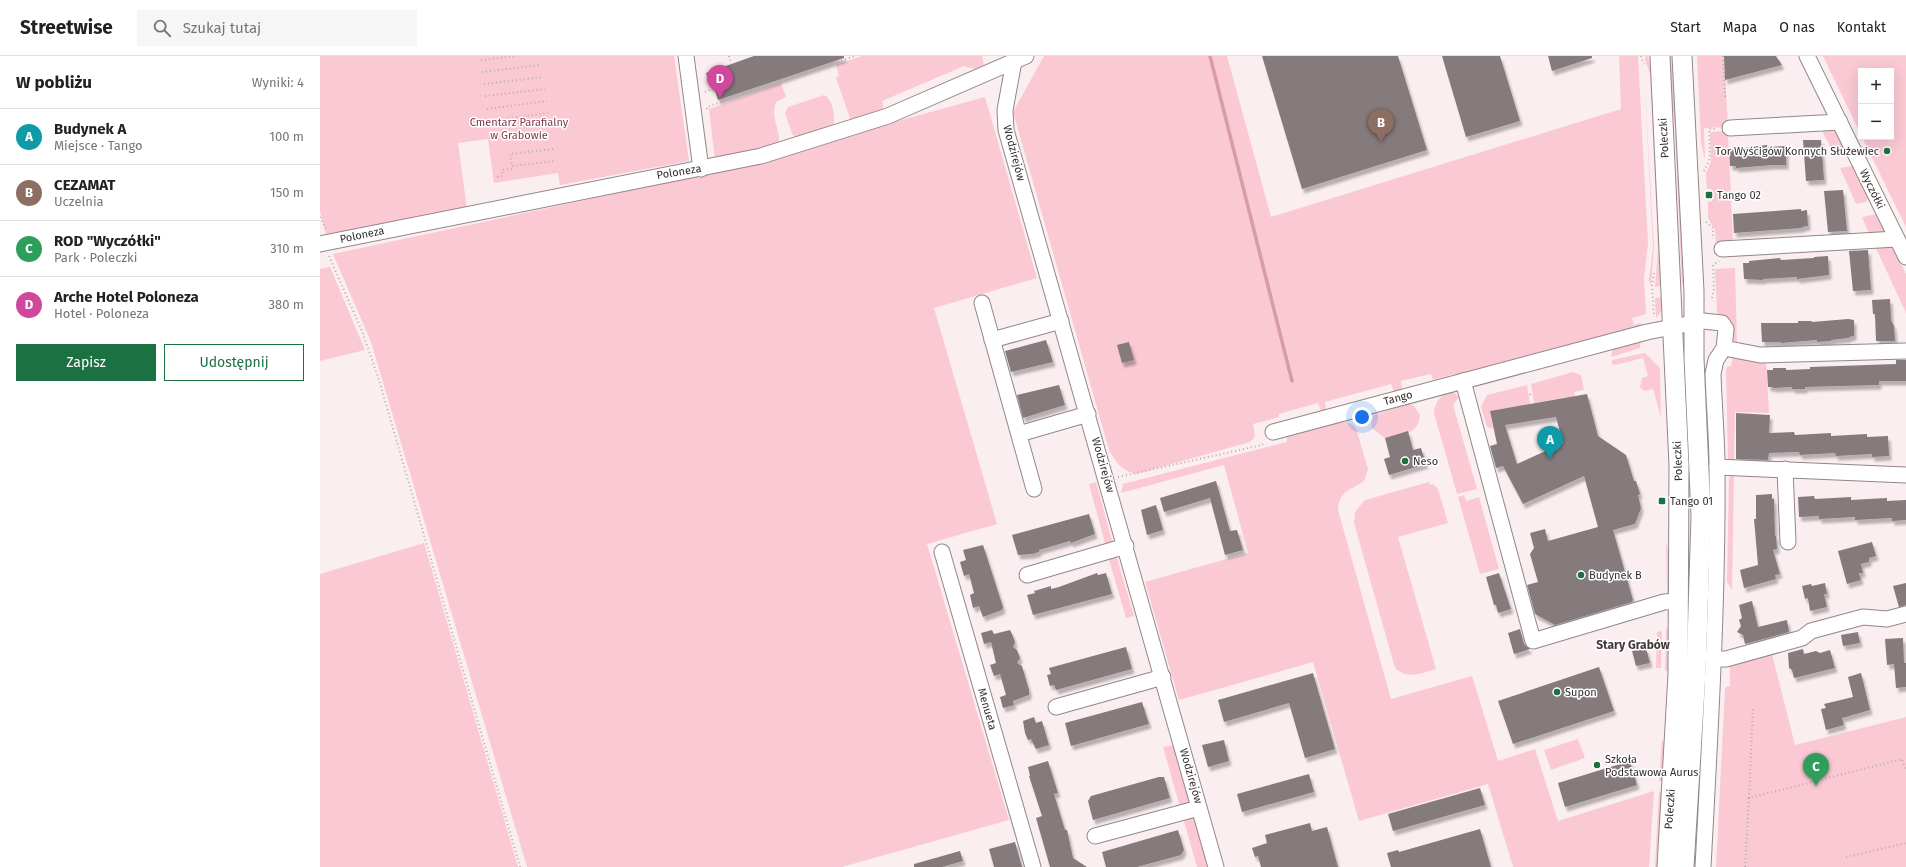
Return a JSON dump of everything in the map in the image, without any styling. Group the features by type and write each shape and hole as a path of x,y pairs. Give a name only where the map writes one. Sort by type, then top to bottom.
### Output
{"main road":[{"name":"Poleczki","path":"1660,56 1679,465 1678,674 1666,867"},
{"name":"Poleczki","path":"1682,56 1690,196 1695,323 1694,358 1701,524 1696,672 1684,867"}],"street":[{"path":"686,56 701,169"},
{"name":"Wyczółki","path":"1807,56 1906,257"},
{"name":"Poloneza","path":"320,244 648,177 701,169 761,156 878,120 1018,58"},
{"name":"Wodzirejów","path":"1018,58 1005,110 1006,130 1126,546 1216,867"},
{"path":"1730,128 1840,122"},
{"path":"1722,249 1897,239"},
{"path":"982,303 1034,489"},
{"path":"992,340 1061,321"},
{"path":"1695,323 1712,321 1722,323 1726,329 1724,348 1716,360 1713,374 1717,466 1713,659 1703,867"},
{"name":"Tango","path":"1273,432 1672,326 1695,323"},
{"path":"1724,348 1760,355 1906,351"},
{"path":"1463,382 1533,641 1664,602 1678,601"},
{"path":"1019,434 1088,414"},
{"path":"1717,466 1906,475"},
{"path":"1785,469 1788,542"},
{"path":"1027,574 1126,546"},
{"name":"Menueta","path":"942,552 1033,867"},
{"path":"1713,659 1726,659 1802,638 1811,630 1863,617 1887,619 1906,614"},
{"path":"1056,707 1163,677"},
{"path":"1095,836 1200,808"}],"path":[{"path":"481,60 515,56"},
{"path":"729,56 731,64"},
{"path":"707,107 856,56"},
{"path":"1723,56 1724,96 1728,96"},
{"path":"482,72 542,65"},
{"path":"484,84 543,77"},
{"path":"696,128 709,123 705,91 714,88"},
{"path":"485,96 545,89"},
{"path":"487,108 547,101"},
{"path":"488,121 548,113"},
{"path":"1704,171 1710,158 1709,129 1730,128"},
{"path":"512,166 510,154 553,149"},
{"path":"497,177 502,176 502,170 512,169 512,166 556,161"},
{"path":"1712,298 1714,289 1714,265 1722,259 1722,249"},
{"path":"334,267 362,332 379,380 520,867"},
{"path":"1530,394 1531,398"},
{"path":"1107,480 1262,445 1273,432"},
{"path":"1745,867 1753,707"},
{"path":"1749,798 1902,759 1906,771"},
{"path":"1846,857 1906,843"}],"green space":[{"name":"Cmentarz Parafialny w Grabowie","path":"320,56 674,56 689,161 560,185 558,173 494,183 488,139 458,143 467,209 327,238 320,211"},
{"path":"862,56 982,56 984,65 975,69 964,66 882,101 884,110 851,121 836,78 839,76 836,65"},
{"path":"1044,56 1227,56 1271,217 1621,109 1619,56 1638,56 1648,243 1644,278 1646,314 1632,318 1634,325 1640,323 1643,326 1455,377 1454,374 1433,380 1431,374 1401,381 1402,389 1394,392 1391,384 1325,402 1326,410 1321,411 1318,403 1279,414 1279,417 1253,424 1255,437 1250,442 1136,474 1127,471 1117,463 1109,450 1013,112"},
{"path":"1646,56 1648,56 1652,73 1659,221 1657,221 1650,74 1645,60"},
{"path":"1666,56 1671,56 1687,284 1682,285 1675,128"},
{"path":"1697,56 1724,56 1728,127 1704,128 1705,160 1701,142"},
{"name":"Tor Wyścigów Konnych Służewiec","path":"1823,56 1906,56 1906,227 1863,140 1894,140 1894,68 1858,68 1858,129"},
{"path":"1644,71 1654,248 1651,286 1649,280 1653,248"},
{"path":"781,83 786,97 776,102 774,108 779,134 779,145 715,160 709,109"},
{"path":"824,95 832,105 834,119 833,127 799,139 792,134 785,113 788,107"},
{"path":"985,97 1037,278 934,308 997,524 927,544 1009,820 842,867 527,867 371,342 333,254 763,162 880,126"},
{"path":"1836,128 1846,151 1833,152 1821,129"},
{"path":"1724,131 1728,133 1733,241 1716,242 1715,230 1708,218 1708,202 1712,201 1711,189 1707,189 1706,174 1711,161 1710,132"},
{"path":"1853,166 1868,198 1866,202 1856,204 1840,168"},
{"path":"1876,214 1885,234 1870,236 1862,217"},
{"path":"1657,227 1659,228 1662,286 1655,287 1658,249"},
{"path":"1893,245 1906,274 1906,313 1875,246"},
{"path":"330,267 365,350 320,361 320,269"},
{"path":"1735,268 1737,345 1732,336 1728,322 1722,315 1717,313 1715,269"},
{"path":"1663,297 1661,312 1656,318 1655,298"},
{"path":"1641,340 1640,348 1611,357 1613,348"},
{"path":"1645,353 1660,368 1661,417 1653,389 1644,391 1640,387 1642,378 1648,376 1643,358 1615,365 1612,364 1612,360"},
{"path":"1733,356 1766,361 1769,413 1735,412 1734,461 1728,461 1726,371 1727,367 1731,366"},
{"path":"1573,372 1581,375 1584,390 1574,392 1575,396 1534,403 1531,384"},
{"path":"1527,385 1530,404 1490,411 1493,429 1487,427 1481,407 1487,395"},
{"path":"1453,392 1459,397 1453,405 1477,489 1457,494 1434,413 1439,399 1445,394"},
{"path":"1409,404 1414,406 1420,415 1417,426 1408,433 1408,431 1385,438 1372,428 1371,422 1374,415"},
{"path":"1341,421 1352,424 1356,428 1368,469 1364,481 1343,495 1339,503 1338,510 1391,699 1472,676 1498,761 1535,749 1558,821 1654,791 1649,867 1513,867 1488,784 1359,821 1313,662 1179,700 1145,582 1248,553 1224,465 1121,493 1123,484 1287,442 1287,435"},
{"path":"1734,474 1732,590 1727,582 1729,477"},
{"path":"1096,482 1113,544 1106,547 1089,484"},
{"path":"1429,482 1430,485 1433,484 1438,489 1448,523 1398,537 1436,669 1420,674 1410,675 1400,672 1395,668 1354,523 1355,512 1365,500"},
{"path":"1464,495 1466,501 1479,497 1499,569 1480,574 1458,497"},
{"path":"1666,540 1670,563 1669,591 1667,594"},
{"path":"424,543 518,867 320,867 320,574"},
{"path":"1116,555 1134,616 1126,618 1108,556"},
{"path":"1670,628 1669,672 1665,670 1666,629"},
{"path":"1662,631 1661,668 1656,668 1657,632"},
{"path":"1772,654 1795,745 1906,717 1906,867 1716,867 1725,689 1726,687 1730,686 1730,663"},
{"path":"1578,739 1585,758 1551,770 1544,750"},
{"path":"1662,740 1666,744 1663,781 1659,781"},
{"path":"1173,745 1190,804 1180,807 1163,747"},
{"path":"1659,791 1663,793 1659,867 1655,867"},
{"path":"1193,815 1208,867 1197,867 1183,818"}],"building":[{"path":"754,56 844,56 844,58 718,100 714,86 711,87 706,73"},
{"path":"1262,56 1398,56 1427,150 1302,189"},
{"path":"1442,56 1500,56 1520,121 1466,137"},
{"path":"1548,56 1592,56 1592,58 1552,71"},
{"path":"1724,56 1776,56 1782,65 1725,80"},
{"path":"1803,140 1821,140 1824,180 1806,181"},
{"path":"1767,145 1767,147 1786,146 1786,165 1736,168 1736,166 1730,166 1729,150"},
{"path":"1843,190 1847,231 1828,232 1824,191"},
{"path":"1801,209 1801,211 1807,210 1808,226 1802,228 1734,233 1733,214"},
{"path":"1868,250 1871,290 1853,291 1849,251"},
{"path":"1828,256 1829,275 1797,279 1797,277 1763,280 1744,279 1743,263 1749,263 1749,261"},
{"path":"1890,299 1891,320 1894,326 1895,341 1876,341 1875,314 1873,314 1872,300"},
{"path":"1848,319 1854,320 1854,336 1849,338 1817,342 1817,340 1781,343 1762,342 1761,323 1798,323 1798,321 1812,322"},
{"path":"1046,340 1053,362 1011,372 1005,351"},
{"path":"1129,342 1134,360 1122,363 1117,345"},
{"path":"1896,360 1906,360 1906,381 1879,381 1879,385 1805,387 1805,389 1792,389 1792,387 1768,387 1767,370 1773,370 1773,368 1786,368 1786,370 1810,369 1810,367 1896,364"},
{"path":"1059,385 1065,405 1023,418 1017,395"},
{"path":"1587,394 1598,436 1626,455 1634,481 1636,481 1640,494 1638,495 1641,508 1635,524 1613,530 1633,600 1632,602 1555,625 1535,614 1527,585 1538,582 1530,554 1534,548 1530,533 1545,529 1548,541 1598,527 1584,476 1523,504 1503,466 1496,468 1490,446 1497,444 1490,411","holes":["1556,417 1563,443 1517,464 1505,425"]},
{"path":"1736,413 1770,415 1769,433 1794,432 1795,435 1831,433 1831,436 1867,434 1867,437 1888,436 1889,456 1872,457 1872,454 1836,456 1835,453 1800,455 1799,452 1769,453 1768,460 1736,459"},
{"path":"1408,431 1413,450 1421,448 1426,464 1389,475 1384,459 1390,457 1385,438"},
{"path":"1216,481 1230,531 1237,530 1243,550 1225,555 1210,498 1164,512 1160,498"},
{"path":"1772,494 1772,499 1774,499 1775,536 1777,549 1773,550 1780,574 1775,575 1776,579 1744,588 1740,570 1758,565 1754,519 1756,519 1756,495"},
{"path":"1814,496 1815,499 1851,497 1851,500 1887,498 1887,501 1906,500 1906,520 1892,521 1892,518 1855,520 1855,517 1819,519 1819,516 1799,517 1798,497"},
{"path":"1156,505 1163,530 1147,535 1141,510"},
{"path":"1089,514 1095,534 1071,543 1070,541 1039,550 1039,552 1032,554 1018,555 1012,535"},
{"path":"1872,542 1876,556 1869,558 1869,562 1861,564 1863,573 1859,573 1861,580 1847,584 1838,551"},
{"path":"983,545 1003,607 1002,610 983,617 979,606 973,608 970,595 974,593 969,574 964,576 960,562 966,560 963,550"},
{"path":"1097,573 1098,575 1106,573 1112,594 1033,615 1027,595 1035,593 1034,591 1051,586 1051,589 1059,587"},
{"path":"1499,573 1511,609 1498,613 1496,605 1494,605 1486,577"},
{"path":"1825,583 1827,594 1824,594 1827,607 1810,611 1808,598 1805,599 1802,586 1811,584 1812,586"},
{"path":"1906,583 1906,605 1899,607 1893,586"},
{"path":"1752,601 1758,627 1787,620 1789,632 1745,644 1743,635 1737,632 1741,626 1739,620 1742,618 1739,605"},
{"path":"1520,629 1524,644 1530,649 1514,654 1508,633"},
{"path":"992,630 994,634 1010,630 1015,642 1013,647 1017,650 1020,658 1017,663 1022,666 1029,690 1029,695 1013,701 1014,705 1003,708 1000,697 1006,695 1000,674 994,676 990,665 996,663 991,642 984,644 981,633"},
{"path":"1858,632 1860,643 1843,646 1841,635"},
{"path":"1903,638 1904,663 1906,663 1906,687 1896,688 1894,664 1887,665 1885,639"},
{"path":"1126,647 1132,669 1056,690 1054,685 1050,686 1047,675 1051,674 1049,668"},
{"path":"1646,648 1650,663 1636,666 1632,651"},
{"path":"1803,649 1804,654 1816,651 1820,653 1830,650 1835,668 1794,678 1792,670 1789,668 1788,653"},
{"path":"1599,667 1614,711 1513,744 1498,701"},
{"path":"1313,673 1335,749 1305,758 1289,703 1224,722 1218,700"},
{"path":"1861,673 1870,710 1842,718 1844,725 1826,730 1821,709 1826,708 1824,704 1853,697 1848,677"},
{"path":"1142,702 1149,724 1071,746 1065,723"},
{"path":"1034,717 1036,723 1042,721 1049,745 1036,749 1031,739 1028,740 1023,721"},
{"path":"1224,740 1229,761 1208,767 1202,745"},
{"path":"1048,761 1058,793 1054,794 1065,830 1067,830 1073,858 1087,867 1050,867 1036,818 1042,816 1029,776 1028,767"},
{"path":"1630,761 1637,785 1565,807 1558,783"},
{"path":"1309,774 1314,792 1242,812 1237,794"},
{"path":"1159,777 1164,777 1170,798 1093,820 1088,801 1091,796"},
{"path":"1480,788 1485,805 1393,831 1388,814"},
{"path":"1310,823 1312,831 1327,827 1338,867 1261,867 1258,856 1255,857 1252,848 1267,843 1265,835"},
{"path":"1480,829 1491,867 1391,867 1387,853 1398,850 1399,852"},
{"path":"1178,830 1184,850 1181,855 1137,867 1106,867 1102,852"},
{"path":"1015,842 1022,867 994,867 989,849"},
{"path":"960,851 963,861 942,867 914,867 914,864"}],"waterway":[{"path":"1210,56 1292,381"}],"place":[{"name":"Arche Hotel Poloneza","path":"720,98"},
{"name":"CEZAMAT","path":"1381,142"},
{"name":"Tor Wyścigów Konnych Służewiec","path":"1887,151"},
{"name":"Tango 02","path":"1709,195"},
{"name":"Budynek A","path":"1550,459"},
{"name":"Neso","path":"1405,461"},
{"name":"Tango 01","path":"1662,501"},
{"name":"Budynek B","path":"1581,575"},
{"name":"Supon","path":"1557,692"},
{"name":"Szkoła Podstawowa Aurus","path":"1597,765"},
{"name":"ROD \"Wyczółki\"","path":"1816,786"}],"district":[{"name":"Stary Grabów","path":"1633,645"}]}
